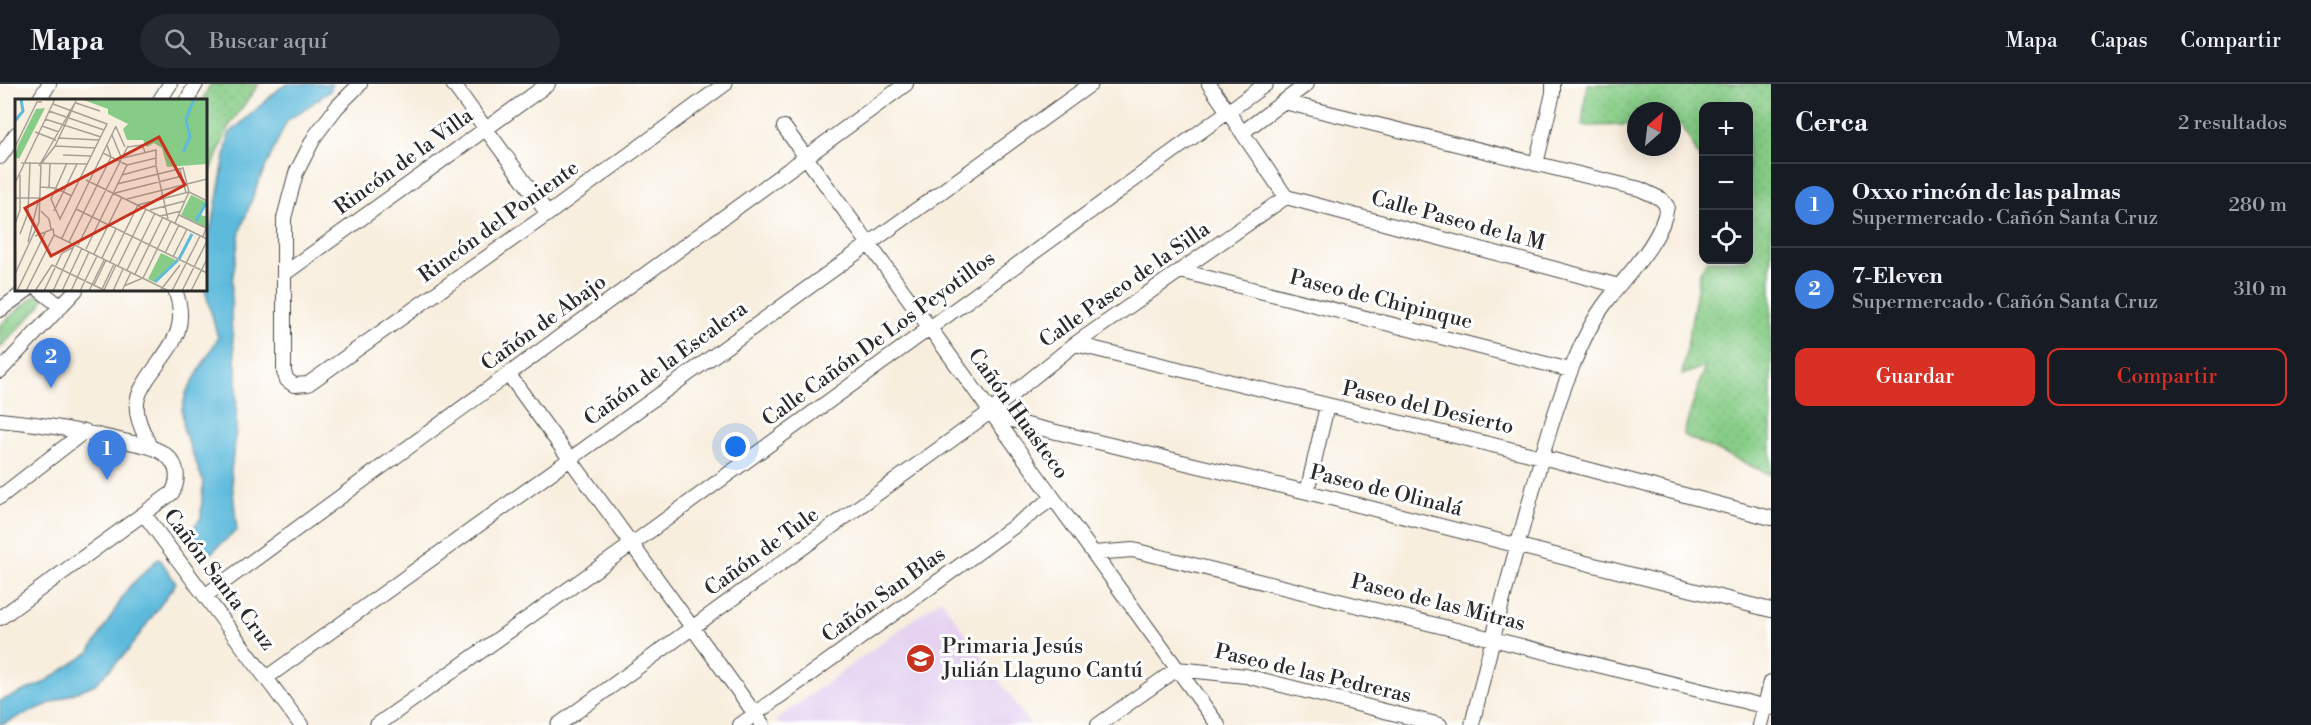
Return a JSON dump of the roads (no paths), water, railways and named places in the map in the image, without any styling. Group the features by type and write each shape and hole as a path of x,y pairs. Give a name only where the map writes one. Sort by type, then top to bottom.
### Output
{"street":[{"path":"40,99 49,84"},
{"path":"161,99 170,84"},
{"path":"188,99 196,84"},
{"path":"284,274 284,218 296,173 315,136 337,107 360,84"},
{"path":"453,84 548,214"},
{"name":"Rincón de la Villa","path":"284,274 548,84"},
{"name":"Rincón del Poniente","path":"284,274 284,372 287,380 294,385 308,384 548,214 725,84"},
{"name":"Cañón de Abajo","path":"206,595 906,84"},
{"name":"Cañón de la Escalera","path":"266,678 1091,84"},
{"path":"1209,84 1286,197"},
{"path":"1243,132 1307,84"},
{"path":"1536,164 1553,93 1552,84"},
{"name":"Calle Cañón De Los Peyotillos","path":"376,725 632,544 1265,85"},
{"path":"1284,102 1640,189 1661,199 1667,206 1664,221 1590,328 1570,370 1517,546 1492,638 1472,725"},
{"name":"Cañón Huasteco","path":"784,127 1218,725"},
{"path":"0,157 15,135"},
{"name":"Calle Paseo de la Silla","path":"990,412 1075,344 1286,197"},
{"name":"Calle Paseo de la M","path":"1286,197 1619,285"},
{"name":"Paseo de Chipinque","path":"1181,271 1570,370"},
{"path":"0,310 26,291"},
{"path":"41,291 61,307"},
{"path":"0,371 74,291"},
{"path":"150,447 138,419 136,405 139,391 174,340 181,322 175,291"},
{"name":"Paseo del Desierto","path":"1075,344 1542,457 1771,518"},
{"path":"509,375 759,719"},
{"path":"1307,492 1327,406"},
{"name":"Paseo de Olinalá","path":"990,412 1027,425 1307,492 1771,610"},
{"name":"Cañón de Tule","path":"558,725 990,412"},
{"name":"Cañón Santa Cruz","path":"0,420 85,431 150,447 168,456 178,476 176,486 172,493 144,514 301,725"},
{"path":"0,497 85,431"},
{"name":"Cañón San Blas","path":"740,725 759,719 1053,498"},
{"path":"0,618 144,514"},
{"name":"Paseo de las Mitras","path":"1093,553 1132,550 1768,708"},
{"path":"1098,725 1177,669"},
{"name":"Paseo de las Pedreras","path":"1177,669 1246,676 1440,725"},
{"path":"1760,725 1768,708 1771,682"}],"water":[{"path":"288,84 332,84 330,91 287,121 258,183 240,231 232,282 231,322 237,377 236,430 231,471 237,530 202,561 185,538 201,518 203,481 184,431 182,410 186,393 218,338 205,291 207,241 229,134 280,88"},
{"path":"159,558 176,583 127,652 95,684 0,725 0,701 43,683 89,653 129,587"}],"place":[{"name":"7-Eleven","path":"51,388"},
{"name":"Oxxo rincón de las palmas","path":"107,480"},
{"name":"Primaria Jesús Julián Llaguno Cantú","path":"921,659"}]}
